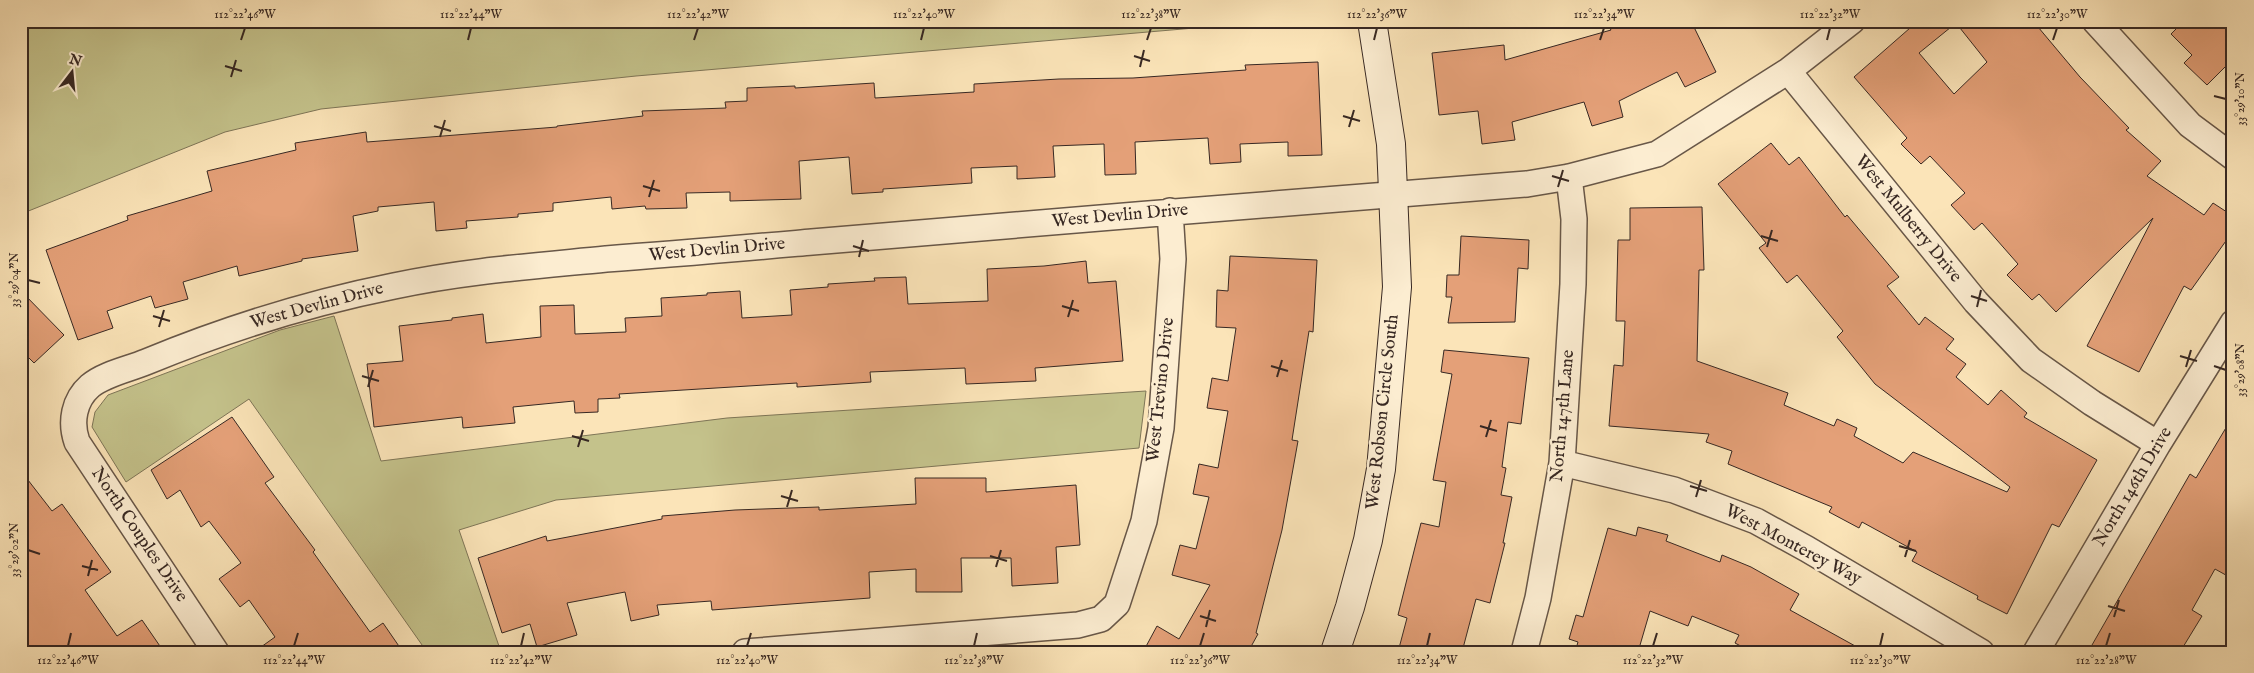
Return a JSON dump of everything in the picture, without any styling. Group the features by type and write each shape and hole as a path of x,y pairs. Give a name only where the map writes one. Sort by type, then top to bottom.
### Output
{"street":[{"name":"West Robson Circle South","path":"1334,652 1350,607 1368,540 1381,469 1397,287 1390,136 1372,21"},
{"path":"1394,193 1527,184 1569,177 1657,154 1788,71 1852,21"},
{"path":"2095,21 2190,125 2233,157"},
{"name":"West Mulberry Drive","path":"1788,71 1976,302 2031,360 2092,403 2158,444"},
{"name":"North 147th Lane","path":"1524,652 1538,598 1562,462 1573,284 1574,219 1569,177"},
{"name":"West Devlin Drive","path":"74,415 81,397 95,382 171,351 289,312 395,285 509,268 1394,193"},
{"name":"West Trevino Drive","path":"746,652 1078,625 1101,618 1110,612 1121,596 1144,522 1161,428 1173,259 1170,212"},
{"name":"North 146th Drive","path":"2036,652 2158,444 2233,324"},
{"name":"North Couples Drive","path":"74,415 76,442 216,652"},
{"name":"West Monterey Way","path":"1562,462 1674,490 1756,521 1807,548 1981,652"}],"shaded area":[{"path":"21,21 1276,21 636,76 321,109 225,132 21,214"},
{"path":"334,316 381,461 727,418 1146,391 1139,448 556,500 459,530 501,652 427,652 249,399 126,482 92,427 95,412 108,395 280,330"}],"building":[{"path":"1606,21 1691,21 1716,72 1685,87 1677,72 1619,101 1623,117 1592,126 1584,102 1512,122 1515,140 1482,144 1478,111 1439,115 1432,53 1504,45 1505,60 1611,30"},
{"path":"1918,21 2033,21 2080,77 2129,128 2126,130 2161,161 2147,176 2204,215 2213,203 2233,216 2233,231 2191,290 2184,286 2139,372 2087,346 2153,218 2056,312 2039,294 2032,300 2007,275 2018,264 1982,223 1974,230 1951,205 1965,193 1930,156 1921,164 1901,144 1907,138 1854,77","holes":["1956,23 1987,62 1954,94 1919,53"]},
{"path":"2184,21 2233,21 2233,59 2207,85 2184,63 2192,55 2171,34"},
{"path":"1318,62 1322,155 1288,156 1288,142 1240,144 1241,162 1210,164 1208,138 1135,142 1136,174 1105,175 1104,144 1053,146 1055,177 1017,179 1017,166 971,168 972,183 883,189 883,192 852,194 849,157 799,161 801,199 730,201 730,192 686,193 687,208 646,209 645,206 612,209 611,197 553,203 553,211 518,214 518,217 466,221 467,228 436,231 434,202 378,207 378,211 353,216 358,251 302,259 302,261 239,276 237,266 183,282 188,299 155,308 151,296 107,311 113,328 78,340 46,250 128,220 127,216 212,191 207,171 296,150 295,143 366,132 367,142 557,127 643,116 642,111 726,108 725,102 747,101 747,88 795,86 795,88 874,83 875,98 974,92 974,84 1059,79 1133,78 1246,70 1245,65"},
{"path":"1771,143 1789,165 1799,157 1845,217 1847,215 1899,277 1887,286 1919,325 1925,317 1954,339 1946,349 1966,364 1956,377 1988,405 2001,390 2027,413 2024,417 2097,460 2059,527 2052,524 2007,614 1977,599 1978,596 1912,561 1917,552 1862,522 1859,528 1829,512 1832,507 1728,464 1732,451 1706,442 1709,434 1609,426 1614,365 1623,366 1625,321 1616,321 1618,240 1630,240 1630,208 1702,207 1704,270 1699,270 1697,361 1788,393 1784,405 1834,426 1837,419 1857,428 1854,436 1903,463 1913,452 2007,492 2010,487 1875,384 1837,337 1843,331 1797,275 1787,283 1759,248 1766,243 1718,184"},
{"path":"1461,236 1529,240 1528,269 1518,268 1515,322 1448,323 1452,297 1446,297 1447,275 1459,275"},
{"path":"1230,256 1317,260 1313,332 1309,331 1292,440 1298,441 1282,530 1256,633 1258,634 1248,652 1143,652 1157,626 1179,639 1210,585 1172,575 1180,545 1196,549 1209,497 1193,494 1199,464 1218,468 1228,411 1207,408 1212,378 1228,381 1236,328 1216,327 1217,290 1228,291"},
{"path":"1086,261 1088,283 1116,281 1123,361 1035,368 1036,381 966,384 965,368 870,372 871,382 797,387 797,383 619,394 620,398 598,399 598,412 575,413 574,401 513,407 515,423 463,428 462,417 374,427 367,364 403,361 399,326 452,320 452,318 483,314 486,343 541,337 540,306 574,305 575,334 626,332 625,318 662,316 661,298 740,291 742,318 792,315 790,290 828,287 828,284 875,281 874,278 906,277 908,304 988,301 987,269 1044,266"},
{"path":"21,291 64,335 34,363 21,350"},
{"path":"1444,350 1529,358 1521,424 1508,422 1502,467 1506,468 1501,495 1512,497 1503,543 1505,543 1490,603 1476,599 1462,652 1398,652 1407,618 1398,615 1421,523 1439,527 1446,482 1433,480 1452,374 1441,372"},
{"path":"2233,416 2233,579 2215,569 2192,610 2202,616 2180,652 2088,652 2190,474 2196,478"},
{"path":"232,417 274,477 265,483 315,550 313,552 370,632 383,623 403,652 254,652 275,637 249,600 240,607 219,579 241,563 209,521 201,527 180,490 167,499 151,470"},
{"path":"21,471 52,511 62,504 111,572 85,590 117,636 142,620 164,652 32,652 21,636"},
{"path":"915,478 986,478 986,492 1076,485 1080,545 1056,547 1058,583 1012,586 1011,558 961,558 962,592 916,592 916,569 869,572 870,598 712,610 711,601 657,605 659,615 631,621 625,592 567,603 577,635 537,647 530,624 502,633 478,558 546,536 547,541 662,519 662,516 735,510 819,507 819,510 916,504"},
{"path":"1638,527 1668,535 1666,541 1720,562 1722,555 1751,567 1799,594 1790,610 1866,652 1752,652 1735,643 1739,635 1692,616 1688,626 1650,611 1638,652 1575,652 1578,642 1569,639 1576,615 1583,617 1608,528 1636,536"}]}
